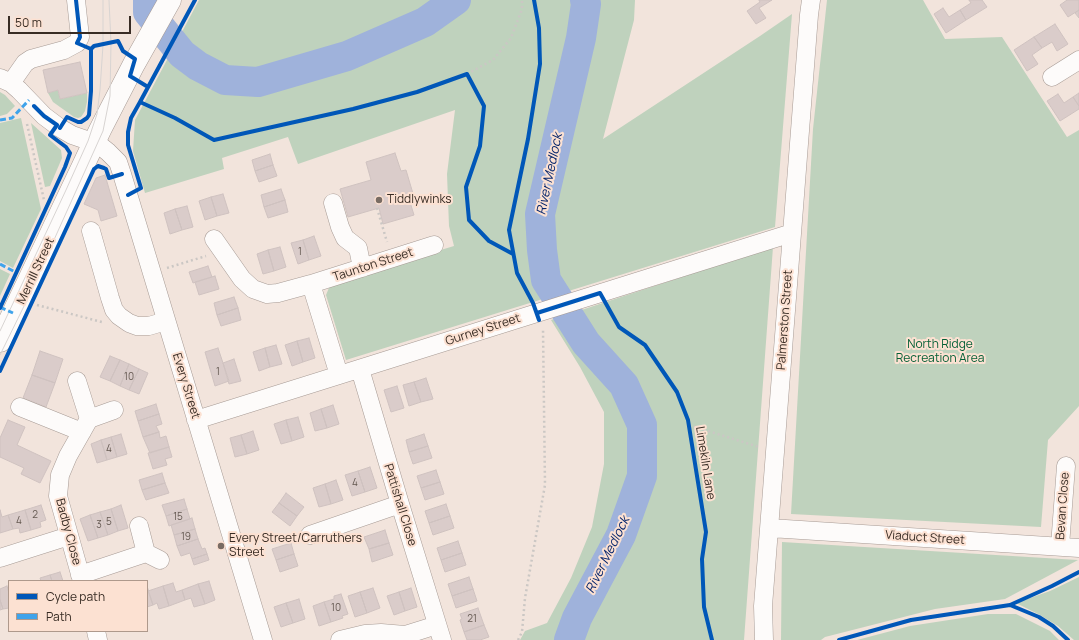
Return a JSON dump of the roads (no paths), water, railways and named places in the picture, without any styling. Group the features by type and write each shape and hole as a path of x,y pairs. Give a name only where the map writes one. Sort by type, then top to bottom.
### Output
{"main road":[{"name":"Merrill Street","path":"0,341 94,142 169,2"}],"street":[{"path":"5,81 31,58 64,50 77,43 80,37 76,0"},
{"name":"Palmerston Street","path":"764,640 763,606 811,0"},
{"path":"1052,77 1079,60"},
{"name":"Every Street","path":"5,81 19,90 44,116 60,128 72,135 94,142 108,152 118,162 196,420 259,639"},
{"path":"333,203 345,238 358,248 362,268"},
{"path":"91,231 114,310 119,316 129,323 137,326 149,326 166,321"},
{"name":"Gurney Street","path":"196,420 339,375 538,316 576,301 792,233"},
{"name":"Taunton Street","path":"218,245 248,285 253,289 267,294 278,293 311,284 434,245"},
{"path":"311,284 339,375"},
{"name":"Pattishall Close","path":"360,369 440,633"},
{"path":"77,381 86,425"},
{"path":"20,406 86,425 114,410"},
{"name":"Badby Close","path":"81,578 58,496 60,475 68,456 86,425"},
{"name":"Bevan Close","path":"1060,546 1066,466"},
{"path":"310,535 400,504"},
{"path":"81,578 153,557 139,526"},
{"name":"Viaduct Street","path":"770,528 1079,548"},
{"path":"0,558 69,536"},
{"path":"340,640 365,634 381,633 405,635 440,633"}],"waterway":[{"name":"River Medlock","path":"148,0 148,12 182,54 198,66 225,80 258,82 347,56 425,22 456,0"},
{"name":"River Medlock","path":"569,640 577,618 621,535 642,476 642,425 624,385 586,343 546,280 542,250 540,214 581,38 586,4 585,0"}],"tram line":[{"path":"0,331 88,141 97,114 103,45 103,0"},
{"path":"0,355 26,302 103,131 110,96 111,43 109,0"}],"place":[{"name":"Tiddlywinks","path":"379,200"},
{"name":"Every Street/Carruthers Street","path":"221,546"}],"park label":[{"name":"North Ridge Recreation Area","path":"940,352"}]}
